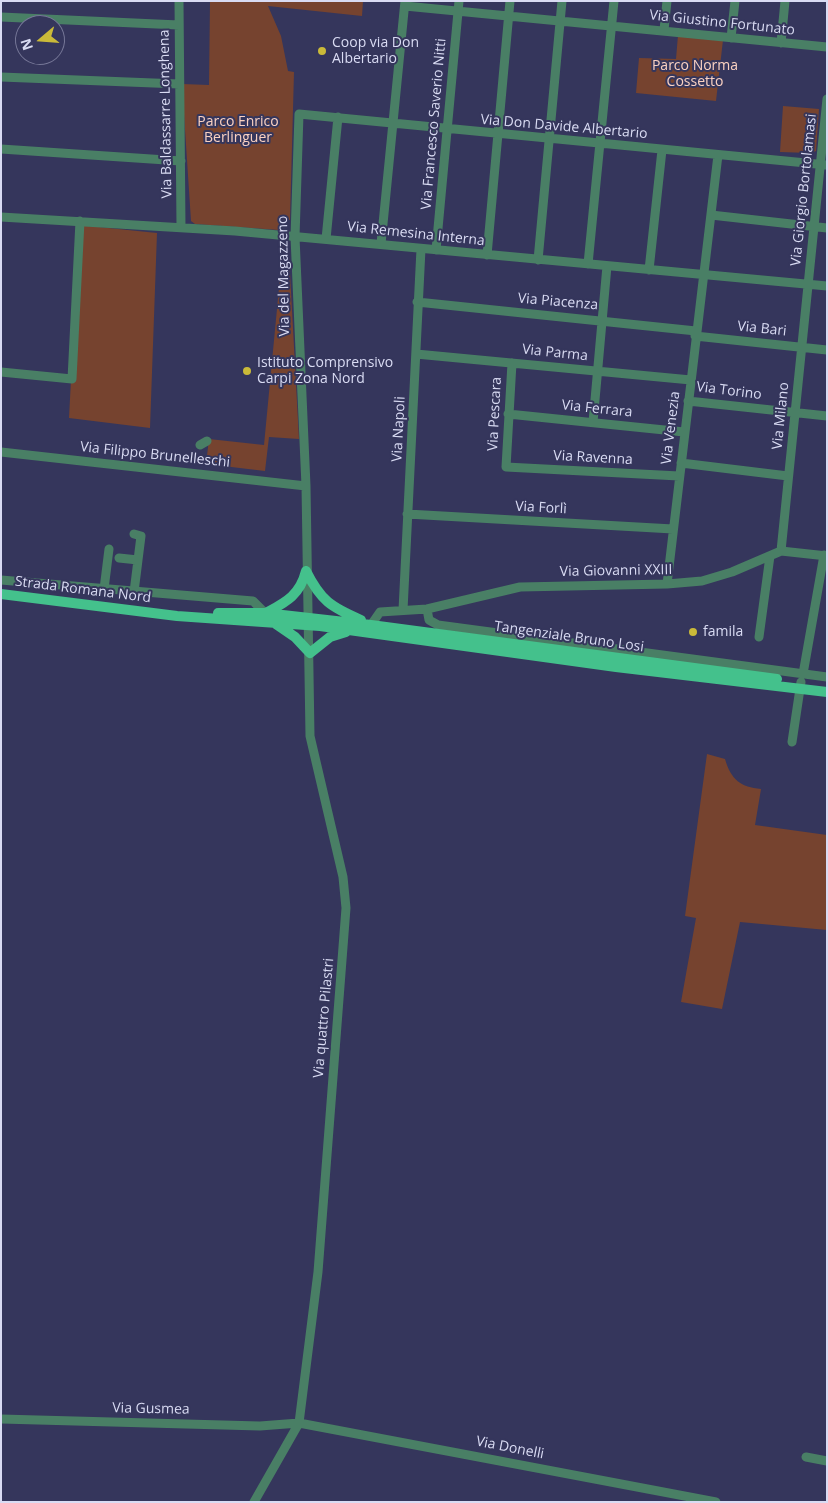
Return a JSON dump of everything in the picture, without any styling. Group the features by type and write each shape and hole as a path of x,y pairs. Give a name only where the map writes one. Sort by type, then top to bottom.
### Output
{"main road":[{"path":"265,613 290,600 297,594 303,584 306,571"},
{"path":"306,571 321,598 332,606 371,625"},
{"name":"Strada Romana Nord","path":"1,594 177,616 273,622 308,622"},
{"name":"Strada Romana Nord","path":"162,613 265,613 308,622"},
{"path":"273,622 295,636 310,653 330,637 353,630"},
{"name":"Tangenziale Bruno Losi","path":"308,622 371,625 801,681 827,686"},
{"name":"Tangenziale Bruno Losi","path":"308,622 616,667 801,681 827,692"}],"street":[{"name":"Via Baldassarre Longhena","path":"179,1 181,227"},
{"path":"488,255 510,1"},
{"path":"538,260 562,1"},
{"path":"588,264 614,1"},
{"path":"664,30 667,1"},
{"path":"731,38 735,1"},
{"path":"781,43 785,1"},
{"path":"381,244 405,4"},
{"name":"Via Giustino Fortunato","path":"405,4 459,6 509,15 827,47"},
{"name":"Via Francesco Saverio Nitti","path":"436,250 459,6"},
{"path":"1,17 179,25"},
{"path":"1,77 180,84"},
{"name":"Via Giorgio Bortolamasi","path":"808,284 813,226 823,165 827,99"},
{"name":"Via Don Davide Albertario","path":"299,114 823,165"},
{"name":"Via del Magazzeno","path":"299,114 295,237 306,486 308,622"},
{"path":"326,239 338,117"},
{"path":"1,149 180,161"},
{"path":"649,270 662,150"},
{"name":"Via Venezia","path":"667,584 718,155"},
{"path":"711,215 827,228"},
{"name":"Via Remesina Interna","path":"1,217 181,227 326,239 827,286"},
{"path":"1,372 72,379 80,221"},
{"name":"Via Napoli","path":"403,610 421,249"},
{"path":"593,422 608,266"},
{"name":"Via Milano","path":"781,551 808,284"},
{"name":"Via Piacenza","path":"417,302 604,320 696,333"},
{"name":"Via Bari","path":"696,333 827,350"},
{"name":"Via Parma","path":"416,354 690,380"},
{"name":"Via Pescara","path":"506,467 512,363"},
{"name":"Via Torino","path":"688,400 827,416"},
{"name":"Via Ferrara","path":"508,414 684,432"},
{"name":"Via Filippo Brunelleschi","path":"1,452 306,486"},
{"path":"681,463 788,476"},
{"name":"Via Ravenna","path":"506,467 679,476"},
{"name":"Via Forlì","path":"407,514 673,529"},
{"path":"134,534 141,536 134,592"},
{"path":"104,589 109,549"},
{"name":"Via Giovanni XXIII","path":"371,625 380,612 427,609 520,586 667,584 702,580 732,572 781,551 825,556"},
{"path":"759,637 770,556"},
{"path":"792,742 801,681 825,556"},
{"path":"119,558 138,560"},
{"path":"1,580 253,601 265,613"},
{"path":"427,609 430,620 438,625 801,681 827,677"},
{"name":"Via quattro Pilastri","path":"299,1423 318,1272 346,908 343,878 310,736 308,714 310,653 308,622"},
{"name":"Via Gusmea","path":"1,1419 260,1426 299,1423"},
{"path":"254,1502 299,1423"},
{"name":"Via Donelli","path":"299,1423 716,1502"},
{"path":"806,1457 827,1461"}],"green space":[{"name":"Parco Enrico Berlinguer","path":"210,1 363,1 362,16 268,6 281,36 288,71 294,72 290,220 279,219 279,230 195,224 191,221 182,84 209,85"},
{"name":"Parco Norma Cossetto","path":"678,35 723,40 716,101 636,93 639,58 676,59"},
{"path":"783,106 819,109 816,151 810,153 780,152"},
{"path":"79,225 157,233 150,428 69,418"},
{"path":"283,246 289,255 299,439 269,437 265,471 206,464 209,439 264,445"},
{"path":"707,754 725,759 730,772 742,784 761,789 755,825 827,835 827,930 740,922 722,1009 681,1002 696,918 685,916"}],"place":[{"name":"Coop via Don Albertario","path":"322,51"},
{"name":"Istituto Comprensivo Carpi Zona Nord","path":"247,371"},
{"name":"famila","path":"693,632"}]}
